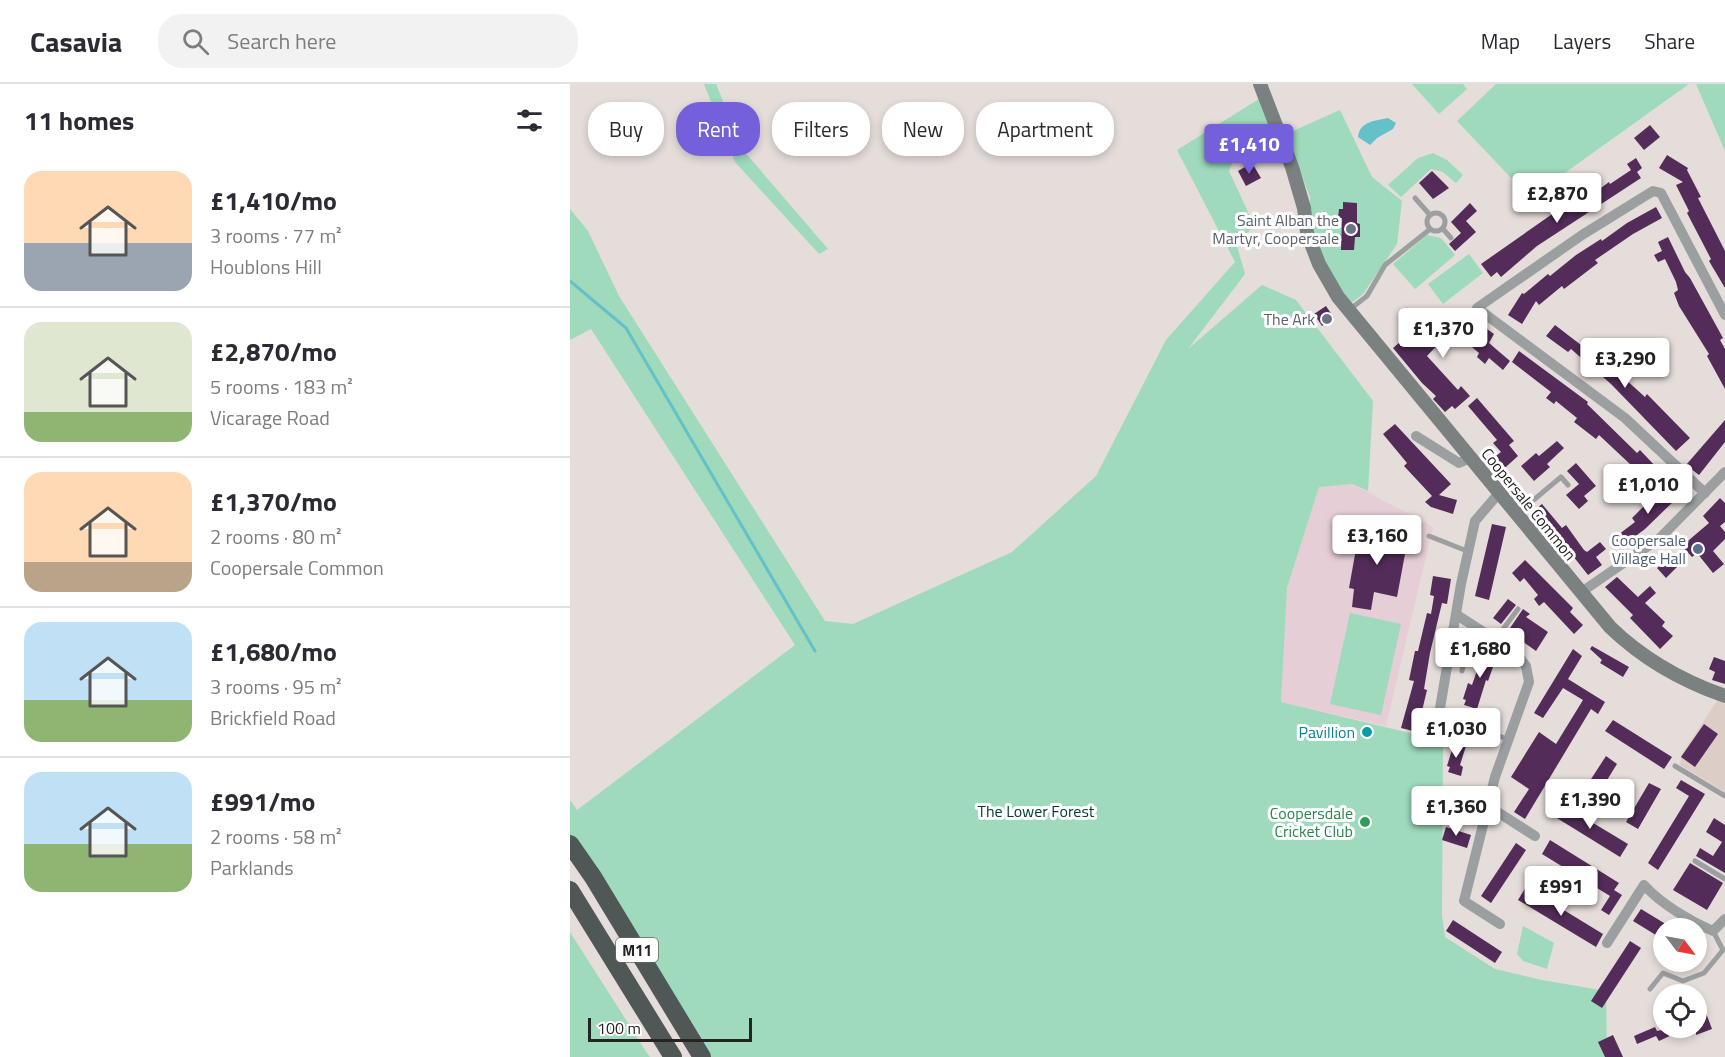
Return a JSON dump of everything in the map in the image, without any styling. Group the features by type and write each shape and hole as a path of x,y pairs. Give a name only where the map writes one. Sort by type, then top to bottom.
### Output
{"highway":[{"name":"M11","path":"570,844 593,877 702,1057"},
{"name":"M11","path":"570,890 673,1057"}],"street":[{"name":"Coopersale Common","path":"1260,84 1305,208 1307,233 1319,264 1338,297 1610,627 1644,657 1725,696"},
{"path":"1705,493 1625,418 1477,308 1582,235 1653,191 1661,193 1725,315"},
{"path":"1416,436 1460,463 1470,458"},
{"path":"1580,593 1660,538 1725,472"},
{"path":"1438,720 1467,551 1475,521 1498,493"},
{"path":"1457,615 1515,653 1526,666 1529,682 1507,739 1464,901 1500,924"},
{"path":"1488,806 1535,836"},
{"path":"1607,943 1644,885 1652,895 1713,931 1725,919"}],"lane":[{"path":"1415,198 1430,215"},
{"path":"1435,213 1442,215 1445,223 1443,229 1437,232 1429,230 1426,221 1430,215 1435,213"},
{"path":"1443,229 1451,238"},
{"path":"1349,310 1367,296 1385,265 1429,230"},
{"path":"1516,515 1561,477 1568,485"},
{"path":"1429,536 1467,551"},
{"path":"1495,640 1518,609"},
{"path":"1462,671 1466,654 1483,632"},
{"path":"1457,720 1507,739"},
{"path":"1675,766 1725,795"},
{"path":"1695,861 1725,879"},
{"path":"1650,989 1663,973 1683,981 1704,973 1723,950 1713,931"}],"shaded area":[{"path":"1353,484 1433,527 1386,726 1281,702 1287,589 1319,486"},
{"path":"1722,693 1725,694 1725,792 1680,765 1682,754"}],"green space":[{"path":"704,84 716,84 723,102 711,102"},
{"path":"1412,84 1463,84 1467,89 1439,114"},
{"path":"1496,84 1689,84 1530,198 1457,121"},
{"path":"1696,84 1725,84 1725,151"},
{"name":"The Lower Forest","path":"1259,99 1275,135 1241,154 1229,171 1254,225 1237,246 1245,274 1188,349 1262,285 1296,300 1373,401 1368,491 1353,484 1319,487 1287,588 1281,702 1443,741 1442,916 1445,937 1495,969 1606,991 1607,1057 705,1057 570,852 570,800 577,810 795,645 591,329 570,340 570,209 588,231 619,296 825,621 853,624 1012,552 1096,476 1166,340 1235,262 1177,150"},
{"path":"1340,110 1372,177 1402,201 1397,244 1363,294 1350,304 1336,287 1310,232 1310,197 1286,134"},
{"path":"1433,153 1447,160 1463,175 1456,183 1443,172 1431,169 1401,197 1388,185 1418,158"},
{"path":"733,156 748,156 828,249 819,254 735,162"},
{"path":"1427,235 1441,238 1455,255 1415,289 1393,264"},
{"path":"1469,254 1483,273 1443,304 1428,284"},
{"path":"1350,613 1401,624 1381,715 1330,704"},
{"path":"1523,926 1554,943 1547,969 1523,961 1517,954"},
{"path":"570,932 647,1053 650,1057 570,1057"}],"water":[{"path":"1388,118 1396,123 1393,129 1370,145 1358,137 1365,125"}],"building":[{"path":"1650,125 1660,137 1644,150 1634,138"},
{"path":"1667,155 1688,168 1701,197 1698,198 1725,251 1725,288 1709,261 1711,259 1687,213 1689,211 1676,185 1683,182 1659,168"},
{"path":"1636,158 1642,168 1637,172 1641,178 1537,246 1501,277 1497,272 1491,277 1481,264 1568,203 1571,207 1578,202 1579,204 1609,182 1610,184 1631,170 1627,164"},
{"path":"1252,163 1261,178 1246,186 1238,171"},
{"path":"1432,171 1449,188 1433,199 1419,183"},
{"name":"Saint Alban the Martyr, Coopersale","path":"1343,202 1357,203 1360,237 1355,237 1354,250 1341,250 1342,218 1338,218 1339,209 1343,209"},
{"path":"1470,203 1477,211 1466,221 1476,232 1455,251 1449,244 1461,233 1451,222"},
{"path":"1656,207 1662,218 1633,234 1595,260 1598,263 1564,289 1562,286 1539,305 1536,301 1522,324 1508,315 1522,293 1524,294 1548,274 1550,276 1576,255"},
{"path":"1668,237 1685,272 1723,338 1720,340 1725,349 1725,389 1707,356 1709,354 1679,306 1674,293 1678,290 1676,282 1665,259 1658,262 1654,255 1662,251 1658,242"},
{"path":"1326,306 1334,318 1322,326 1314,314"},
{"path":"1449,317 1469,335 1472,332 1481,339 1487,329 1494,334 1489,343 1510,361 1503,370 1489,358 1485,364 1477,357 1479,353 1453,331 1447,338 1445,337 1427,356 1458,390 1461,386 1470,396 1455,409 1452,406 1445,412 1433,399 1436,396 1393,348 1407,336 1403,332 1411,325 1417,331 1425,322 1436,332"},
{"path":"1555,325 1581,345 1584,342 1617,372 1620,369 1626,375 1624,378 1645,397 1647,394 1690,438 1676,451 1611,384 1571,349 1568,352 1546,336"},
{"path":"1519,351 1588,402 1587,404 1637,453 1640,450 1658,469 1647,480 1599,435 1596,439 1574,422 1577,418 1556,401 1554,404 1546,398 1551,392 1512,362"},
{"path":"1477,398 1514,441 1509,445 1518,456 1497,475 1490,468 1499,460 1496,456 1501,452 1493,443 1497,440 1468,406"},
{"path":"1725,420 1725,442 1699,475 1686,465"},
{"path":"1395,424 1451,484 1439,495 1457,500 1453,514 1431,507 1425,502 1432,496 1404,466 1407,463 1383,434"},
{"path":"1557,441 1564,448 1547,464 1550,467 1534,481 1521,466 1536,453 1539,456"},
{"path":"1576,463 1596,486 1584,496 1588,501 1579,509 1566,495 1579,484 1567,471"},
{"path":"1673,487 1680,495 1645,529 1621,547 1614,538 1635,522 1632,518 1661,489 1665,494"},
{"path":"1720,498 1725,503 1725,522 1720,526 1725,532 1725,539 1713,551 1724,564 1713,573 1697,553 1692,557 1682,546 1709,523 1703,516"},
{"path":"1542,504 1562,528 1566,525 1587,552 1600,542 1606,549 1596,557 1602,565 1588,575 1573,556 1571,557 1531,513"},
{"path":"1492,524 1506,527 1489,600 1475,596"},
{"path":"1365,526 1380,529 1379,533 1408,538 1397,597 1374,592 1371,610 1352,607 1354,589 1349,588 1359,532 1364,533"},
{"path":"1669,558 1677,567 1666,578 1657,568"},
{"path":"1525,560 1573,608 1570,612 1583,625 1574,634 1544,602 1539,606 1534,599 1538,595 1524,578 1520,582 1512,573"},
{"path":"1433,576 1451,579 1447,604 1442,603 1430,653 1424,689 1427,690 1417,732 1401,728 1414,681 1409,680 1415,651 1418,651 1427,613 1431,614 1434,596 1430,595"},
{"path":"1617,577 1638,597 1650,586 1656,593 1645,603 1665,622 1662,626 1673,636 1660,649 1630,618 1633,615 1605,587"},
{"path":"1508,599 1516,605 1501,624 1493,618"},
{"path":"1523,609 1530,614 1526,617 1548,632 1536,651 1508,631"},
{"path":"1592,646 1629,667 1623,677 1600,663 1602,660 1590,649"},
{"path":"1485,648 1498,653 1477,709 1464,705 1466,700 1463,699 1468,683 1472,685"},
{"path":"1573,649 1582,656 1568,679 1605,702 1598,714 1591,709 1525,819 1514,812 1529,789 1511,777 1539,732 1556,744 1583,700 1563,688 1543,718 1534,713"},
{"path":"1714,657 1725,661 1725,684 1712,680 1715,672 1709,669"},
{"path":"1613,720 1672,757 1664,769 1605,731"},
{"path":"1704,724 1718,734 1695,767 1681,757"},
{"path":"1454,743 1466,746 1460,765 1463,767 1461,776 1448,772 1450,767 1447,766"},
{"path":"1606,756 1617,764 1594,801 1582,793"},
{"path":"1681,780 1705,794 1658,870 1648,863 1689,796 1676,788"},
{"path":"1649,783 1661,789 1638,829 1626,822"},
{"path":"1447,792 1469,801 1465,813 1442,805"},
{"path":"1560,803 1628,844 1620,857 1552,815"},
{"path":"1714,818 1725,825 1725,873 1696,856 1700,848 1713,856 1722,842 1706,832"},
{"path":"1446,827 1471,835 1467,848 1442,840"},
{"path":"1550,840 1619,883 1614,890 1622,895 1609,915 1601,910 1610,896 1542,854"},
{"path":"1516,843 1526,850 1491,903 1481,896"},
{"path":"1690,863 1723,883 1707,910 1673,890"},
{"path":"1526,887 1603,934 1596,947 1518,900"},
{"path":"1641,909 1656,918 1653,918 1653,933 1633,921"},
{"path":"1453,920 1502,952 1495,963 1446,931"},
{"path":"1630,941 1641,948 1602,1008 1591,1001"},
{"path":"1707,1016 1712,1029 1707,1031"},
{"path":"1653,1028 1653,1037 1637,1044 1634,1036"},
{"path":"1613,1035 1623,1057 1605,1057 1598,1042"}],"waterway":[{"path":"570,281 626,328 815,651"}],"place":[{"name":"Saint Alban the Martyr, Coopersale","path":"1351,229"},
{"name":"The Ark","path":"1327,319"},
{"name":"Coopersale Village Hall","path":"1698,549"},
{"name":"Pavillion","path":"1367,732"},
{"name":"Coopersdale Cricket Club","path":"1365,822"}]}
